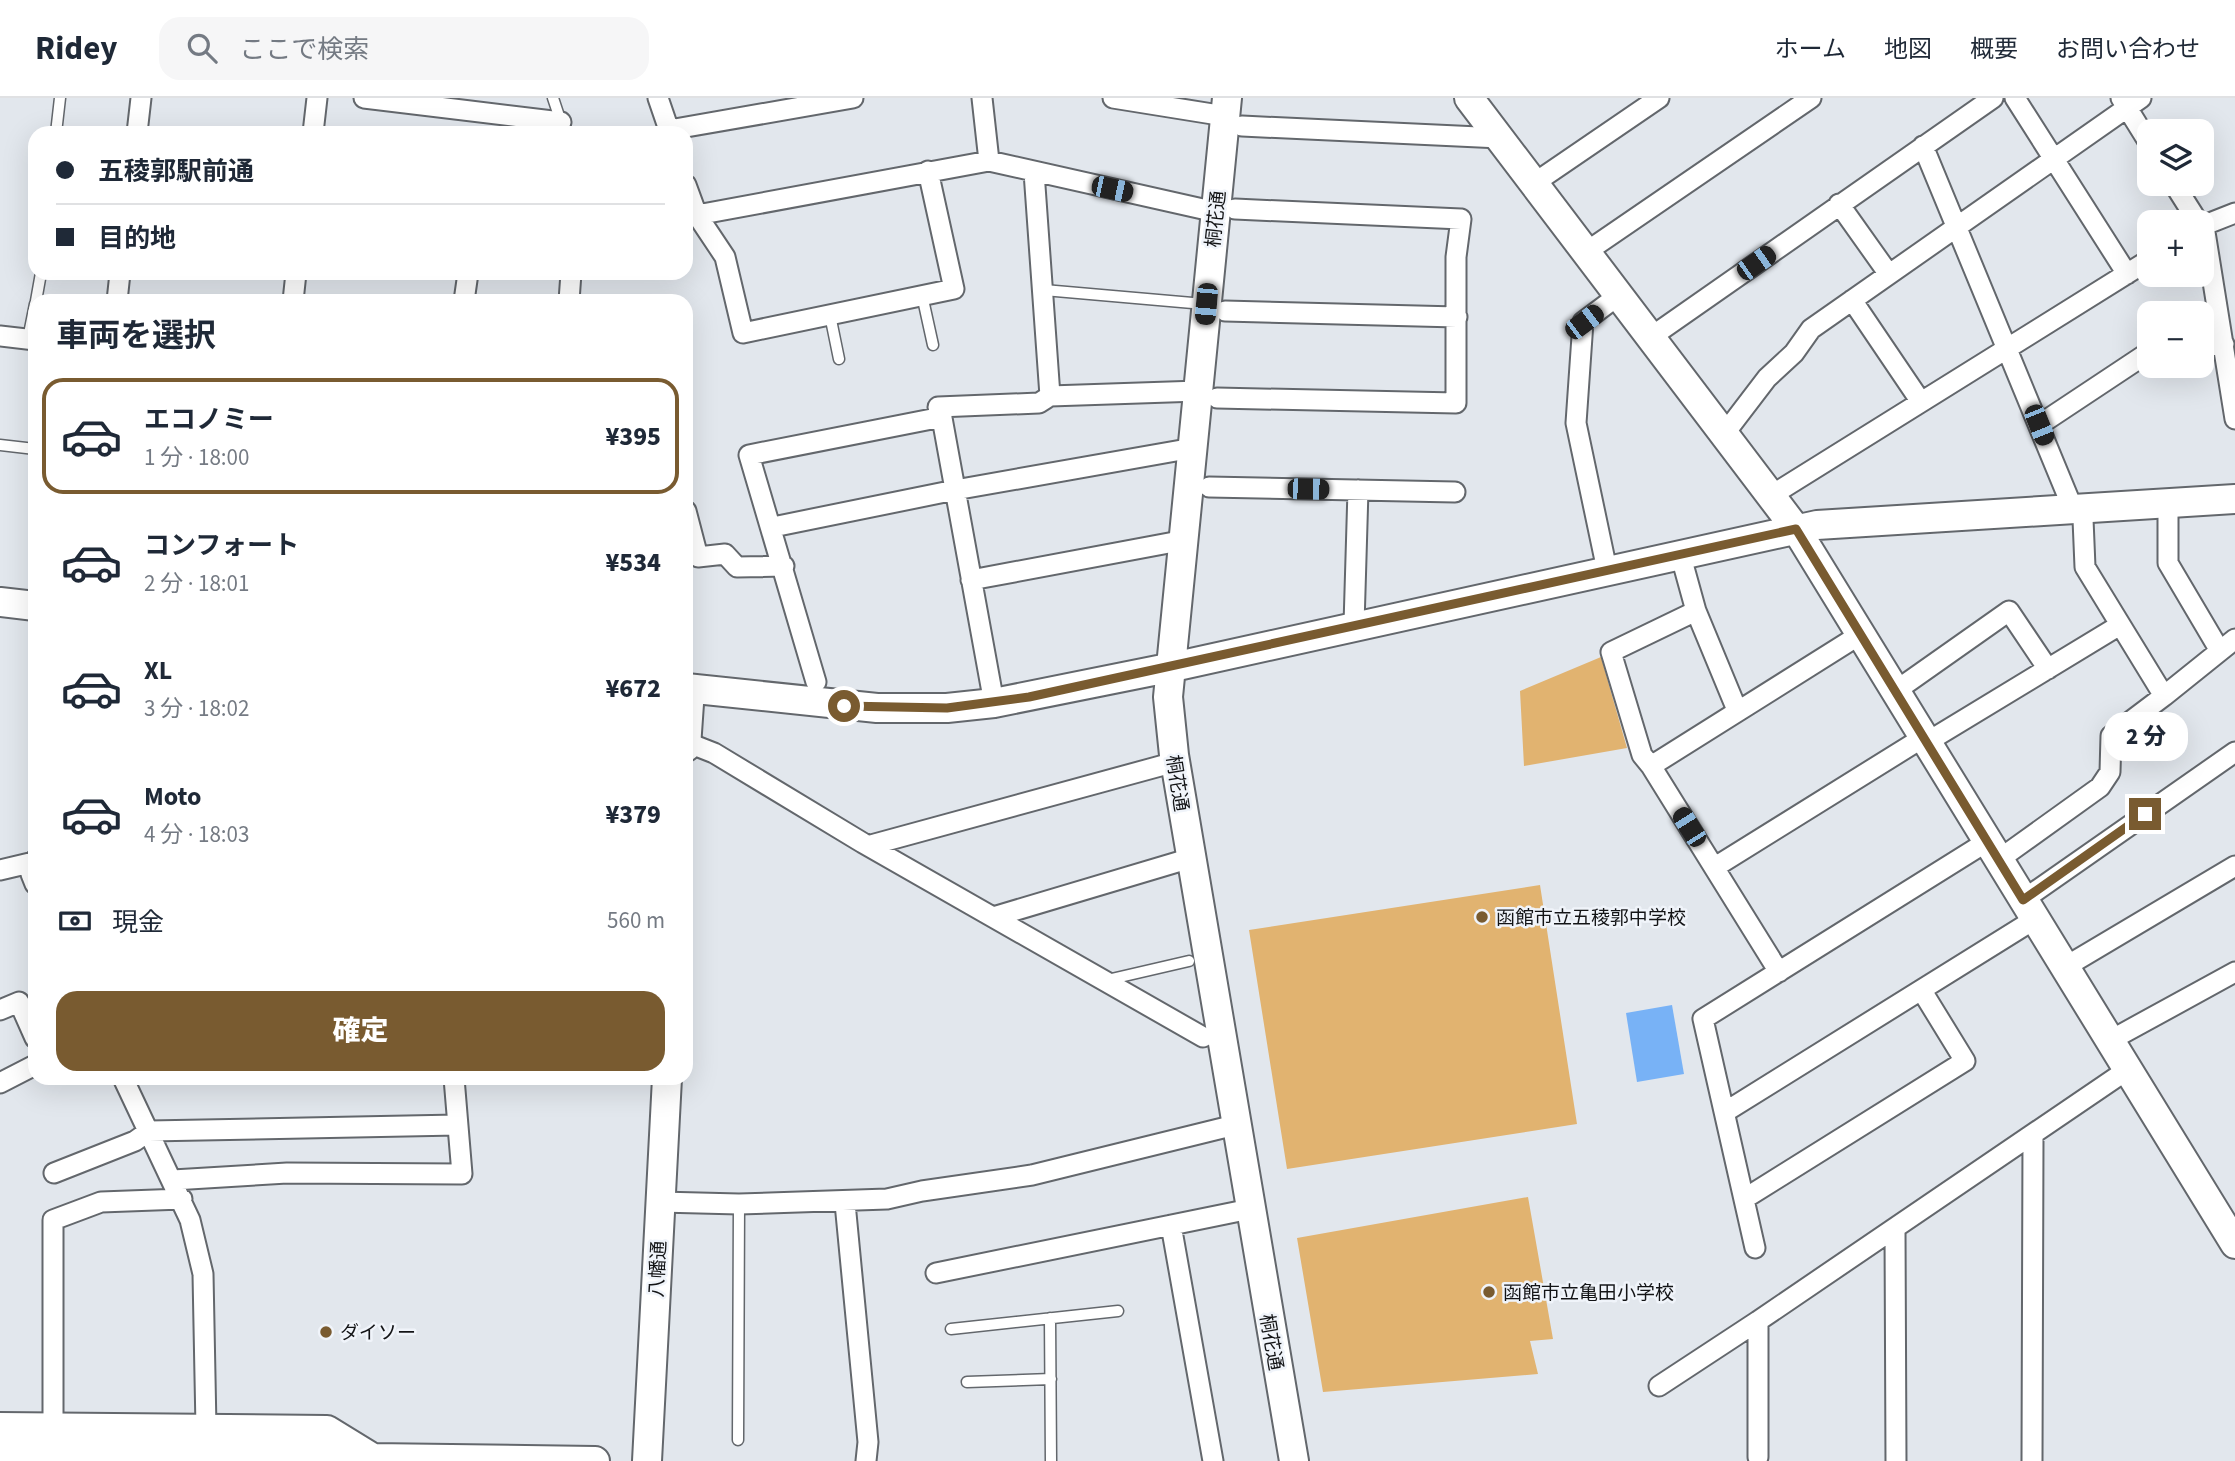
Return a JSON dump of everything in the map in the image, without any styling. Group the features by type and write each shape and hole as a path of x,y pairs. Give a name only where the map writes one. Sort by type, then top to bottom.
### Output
{"street":[{"path":"138,126 141,98"},
{"path":"314,126 317,98"},
{"path":"365,98 421,101 561,122"},
{"path":"658,98 668,126"},
{"path":"693,127 853,98"},
{"path":"982,98 989,161"},
{"path":"1112,98 1231,114 1500,138"},
{"path":"1468,98 1726,433 1796,529 1861,634 1930,736 1998,847 2029,909 2235,1244"},
{"path":"1533,184 1659,98"},
{"path":"1586,253 1811,98"},
{"path":"1651,337 1993,98"},
{"path":"2015,98 2127,274"},
{"path":"1726,433 1767,378 1794,353 1811,330 2129,101 2138,119"},
{"path":"486,126 488,113"},
{"name":"桐花通","path":"1231,114 1208,395 1194,448 1168,697 1175,762 1294,1461"},
{"path":"1923,146 2005,350 2078,514 2085,567 2164,696"},
{"path":"693,216 989,161 1225,211 1461,219 1456,257 1456,403 1208,395 1050,396 1039,402 940,410 749,455 773,527 816,682"},
{"path":"693,217 725,257 743,332 954,289 928,171"},
{"path":"1034,172 1050,396"},
{"path":"1839,204 1888,273"},
{"path":"2214,224 2235,213"},
{"path":"1772,495 2137,268"},
{"path":"2214,285 2235,419"},
{"path":"1607,570 1576,423 1584,322 1619,295"},
{"path":"1852,300 1922,402"},
{"path":"1215,308 1457,317"},
{"path":"0,336 28,339"},
{"path":"2214,345 2224,344"},
{"path":"2039,425 2137,360"},
{"path":"940,410 994,703"},
{"path":"773,527 955,490 1194,448"},
{"path":"1209,487 1455,492"},
{"path":"1354,625 1358,490"},
{"path":"693,689 877,708 947,708 994,703 1173,667 1796,529 2078,514 2235,499"},
{"path":"1755,1248 1703,1019 1779,972 2101,787 2110,772 2110,736 2227,645 2168,563 2168,514"},
{"path":"693,537 698,556 725,554 737,567 784,566"},
{"path":"971,580 1185,540"},
{"path":"1680,554 1696,611 1737,710"},
{"path":"0,602 28,605"},
{"path":"1696,611 1611,652 1642,755 1779,972"},
{"path":"1904,685 2010,611 2048,669"},
{"path":"1714,867 2120,625"},
{"path":"1651,766 1861,634"},
{"path":"693,747 714,753 1203,1037"},
{"path":"1725,1112 1922,991 2235,752"},
{"path":"872,845 1175,762"},
{"path":"993,916 1191,858"},
{"path":"0,870 28,863"},
{"path":"2065,967 2235,866"},
{"path":"2120,1035 2235,972"},
{"path":"1744,1199 1965,1061 1922,991"},
{"path":"0,1010 19,1002 28,1022"},
{"path":"0,1083 28,1069"},
{"path":"1659,1387 2127,1070"},
{"path":"126,1085 182,1199 203,1274 206,1428"},
{"path":"173,1180 287,1174 463,1182 454,1085"},
{"name":"八幡通","path":"647,1461 667,1085"},
{"path":"54,1172 135,1141 149,1131 457,1125"},
{"path":"660,1202 845,1203 887,1199 922,1191 1032,1175 1236,1125"},
{"path":"2032,1461 2033,1136"},
{"path":"53,1427 53,1220 101,1202 182,1199"},
{"path":"845,1203 868,1442 866,1461"},
{"path":"936,1273 1250,1209"},
{"path":"1171,1226 1213,1461"},
{"path":"1895,1229 1896,1461"},
{"path":"1758,1321 1758,1457"},
{"path":"0,1427 327,1430 372,1457"},
{"path":"0,1453 595,1461"}],"lane":[{"path":"57,126 60,98"},
{"path":"553,98 561,122"},
{"path":"1044,290 1215,308"},
{"path":"922,295 933,345"},
{"path":"830,314 839,359"},
{"path":"0,445 28,448"},
{"path":"1105,981 1189,961"},
{"path":"738,1440 739,1204"},
{"path":"951,1329 1118,1311"},
{"path":"1050,1318 1051,1461"},
{"path":"967,1382 1051,1379"}],"shaded area":[{"path":"1601,657 1627,748 1524,766 1520,691"},
{"path":"1540,885 1577,1124 1287,1169 1249,930"},
{"path":"1528,1197 1553,1339 1530,1341 1538,1374 1323,1392 1297,1238"}],"water":[{"path":"1672,1005 1684,1074 1637,1082 1626,1013"}],"place":[{"name":"函館市立五稜郭中学校","path":"1482,917"},
{"name":"函館市立亀田小学校","path":"1489,1292"},
{"name":"ダイソー","path":"326,1332"}],"route":[{"path":"844,706 947,708 1029,697 1796,529 2023,900 2145,814"}]}
